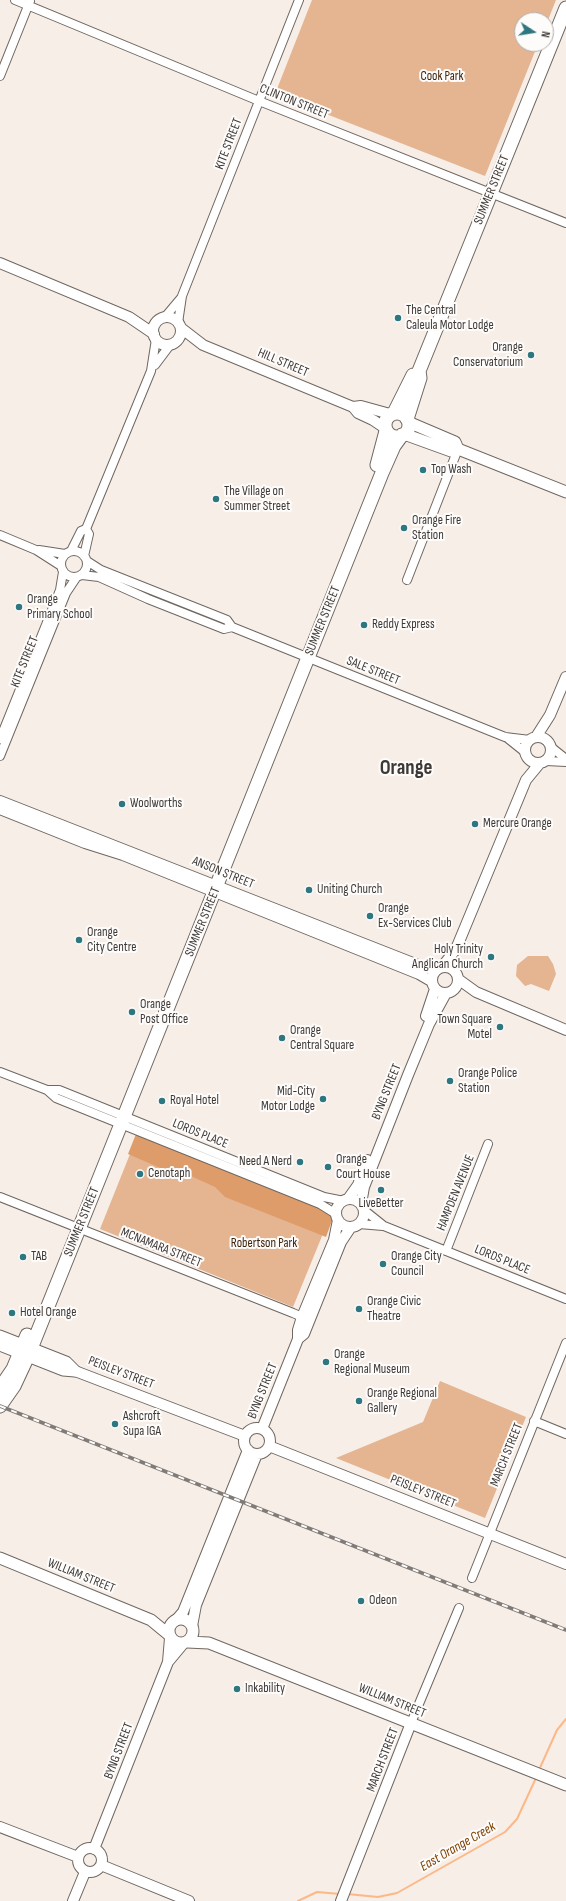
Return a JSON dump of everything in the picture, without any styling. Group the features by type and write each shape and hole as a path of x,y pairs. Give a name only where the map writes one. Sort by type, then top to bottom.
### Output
{"highway":[{"name":"SUMMER STREET","path":"392,414 413,376 419,371 566,8"},
{"name":"SUMMER STREET","path":"304,656 387,460 405,428 420,378 419,371"},
{"path":"392,414 402,414 405,428 395,436 386,429 385,421 392,414"},
{"name":"SUMMER STREET","path":"0,1406 14,1386 26,1351 304,656 377,465 386,429"},
{"name":"SUMMER STREET","path":"0,1388 26,1351"}],"main road":[{"path":"405,428 455,442 458,449 566,492"},
{"name":"PEISLEY STREET","path":"0,1336 26,1351"},
{"name":"PEISLEY STREET","path":"0,1345 66,1362 75,1370"},
{"name":"WILLIAM STREET","path":"0,1558 151,1620 169,1636"},
{"path":"184,1619 192,1628 192,1636 185,1643 176,1643 169,1636 169,1626 176,1620 184,1619"},
{"name":"WILLIAM STREET","path":"151,1620 176,1620"},
{"name":"WILLIAM STREET","path":"192,1628 208,1643"},
{"name":"WILLIAM STREET","path":"185,1643 208,1643 566,1785"}],"street":[{"name":"CLINTON STREET","path":"15,0 29,3 258,101 491,192 566,223"},
{"name":"KITE STREET","path":"180,325 182,296 258,101 300,0"},
{"path":"0,76 29,3"},
{"path":"0,263 129,316 162,344 172,344"},
{"name":"KITE STREET","path":"162,319 182,296"},
{"path":"62,569 62,558 68,553 81,531 86,529 152,371 172,344 180,336 180,325 172,318 162,319 129,316"},
{"path":"152,371 155,337 154,329 162,319"},
{"name":"HILL STREET","path":"180,325 203,345 353,407 358,413 373,420 386,429"},
{"name":"HILL STREET","path":"172,344 203,345"},
{"name":"HILL STREET","path":"353,407 362,406 392,414"},
{"path":"406,580 458,449"},
{"path":"0,535 36,550 62,569 69,577 79,576 86,569 89,534 86,529"},
{"path":"36,550 68,553 79,552 86,559"},
{"name":"SALE STREET","path":"86,559 101,570 227,620 232,627 505,737 533,739"},
{"name":"KITE STREET","path":"0,739 60,590 62,569"},
{"name":"KITE STREET","path":"0,756 66,593 79,576"},
{"name":"SALE STREET","path":"79,576 98,577 148,599 224,629 232,627"},
{"path":"439,968 456,949 526,780 526,746 533,739 550,715 566,677"},
{"path":"526,780 551,754 549,744 550,715"},
{"name":"SALE STREET","path":"505,737 527,756"},
{"path":"533,739 549,744 566,761"},
{"path":"527,756 543,762 566,761"},
{"name":"ANSON STREET","path":"0,801 212,887 419,974 433,985 450,992"},
{"name":"ANSON STREET","path":"0,809 85,843 212,887 418,965 439,968 449,967 456,975"},
{"path":"456,949 456,975 476,992 566,1030"},
{"name":"BYNG STREET","path":"346,1200 358,1185 432,1003 433,985 439,968"},
{"name":"BYNG STREET","path":"362,1207 364,1187 408,1074 430,1024 450,992 456,975"},
{"path":"450,992 476,992"},
{"name":"LORDS PLACE","path":"0,1072 47,1090 59,1090 119,1119 324,1206 337,1217"},
{"name":"LORDS PLACE","path":"119,1119 324,1197 346,1200"},
{"name":"HAMPDEN AVENUE","path":"446,1251 488,1144"},
{"name":"MCNAMARA STREET","path":"0,1197 302,1317"},
{"path":"353,1199 362,1207 363,1217 355,1225 343,1225 337,1217 338,1206 346,1200 353,1199"},
{"name":"LORDS PLACE","path":"362,1207 384,1226 566,1299"},
{"name":"BYNG STREET","path":"262,1429 298,1339 298,1330 302,1317 334,1240 337,1217"},
{"name":"BYNG STREET","path":"298,1339 304,1334 307,1328 341,1242 355,1225"},
{"name":"LORDS PLACE","path":"355,1225 384,1226"},
{"path":"302,1317 307,1328"},
{"name":"MARCH STREET","path":"472,1578 566,1343"},
{"name":"PEISLEY STREET","path":"75,1370 245,1436"},
{"path":"534,1421 566,1434"},
{"path":"262,1429 268,1434 269,1446 264,1452 252,1452 244,1444 245,1436 250,1430 262,1429"},
{"name":"PEISLEY STREET","path":"269,1446 566,1564"},
{"path":"176,1620 183,1612 252,1452"},
{"path":"192,1628 196,1605 252,1452"},
{"name":"MARCH STREET","path":"341,1901 411,1723 459,1608"},
{"name":"BYNG STREET","path":"94,1849 168,1662 169,1636"},
{"name":"BYNG STREET","path":"168,1662 185,1643"},
{"path":"0,1827 78,1857"},
{"path":"84,1849 94,1849 100,1854 101,1866 94,1872 85,1872 79,1867 78,1857 84,1849"},
{"path":"101,1866 189,1901"},
{"path":"73,1901 85,1872"}],"green space":[{"name":"Cook Park","path":"312,0 556,0 551,12 514,12 514,52 535,52 485,176 275,94"},
{"path":"528,956 548,956 553,964 556,974 549,991 531,984 525,986 516,976 517,965"},
{"name":"Robertson Park","path":"134,1144 329,1219 293,1307 100,1229"},
{"path":"440,1381 526,1417 485,1518 336,1458 423,1422"}],"shaded area":[{"path":"136,1134 330,1212 333,1218 326,1237 225,1197 215,1187 191,1176 165,1170 128,1154"}],"waterway":[{"name":"East Orange Creek","path":"539,1770 557,1730 566,1719"},
{"name":"East Orange Creek","path":"347,1894 378,1897 397,1893 505,1832 517,1819 536,1778"},
{"name":"East Orange Creek","path":"298,1901 317,1892 340,1894"}],"railway":[{"path":"0,1406 566,1630"}],"place":[{"name":"The Central Caleula Motor Lodge","path":"398,318"},
{"name":"Orange Conservatorium","path":"531,355"},
{"name":"Top Wash","path":"423,470"},
{"name":"The Village on Summer Street","path":"216,499"},
{"name":"Orange Fire Station","path":"404,528"},
{"name":"Orange Primary School","path":"19,607"},
{"name":"Reddy Express","path":"364,625"},
{"name":"Woolworths","path":"122,804"},
{"name":"Mercure Orange","path":"475,824"},
{"name":"Uniting Church","path":"309,890"},
{"name":"Orange Ex-Services Club","path":"370,916"},
{"name":"Orange City Centre","path":"79,940"},
{"name":"Holy Trinity Anglican Church","path":"491,957"},
{"name":"Orange Post Office","path":"132,1012"},
{"name":"Town Square Motel","path":"500,1027"},
{"name":"Orange Central Square","path":"282,1038"},
{"name":"Orange Police Station","path":"450,1081"},
{"name":"Mid-City Motor Lodge","path":"323,1099"},
{"name":"Royal Hotel","path":"162,1101"},
{"name":"Need A Nerd","path":"300,1162"},
{"name":"Orange Court House","path":"328,1167"},
{"name":"Cenotaph","path":"140,1174"},
{"name":"LiveBetter","path":"381,1190"},
{"name":"TAB","path":"23,1257"},
{"name":"Orange City Council","path":"383,1264"},
{"name":"Orange Civic Theatre","path":"359,1309"},
{"name":"Hotel Orange","path":"12,1313"},
{"name":"Orange Regional Museum","path":"326,1362"},
{"name":"Orange Regional Gallery","path":"359,1401"},
{"name":"Ashcroft Supa IGA","path":"115,1424"},
{"name":"Odeon","path":"361,1601"},
{"name":"Inkability","path":"237,1689"}],"district":[{"name":"Orange","path":"406,769"}]}
